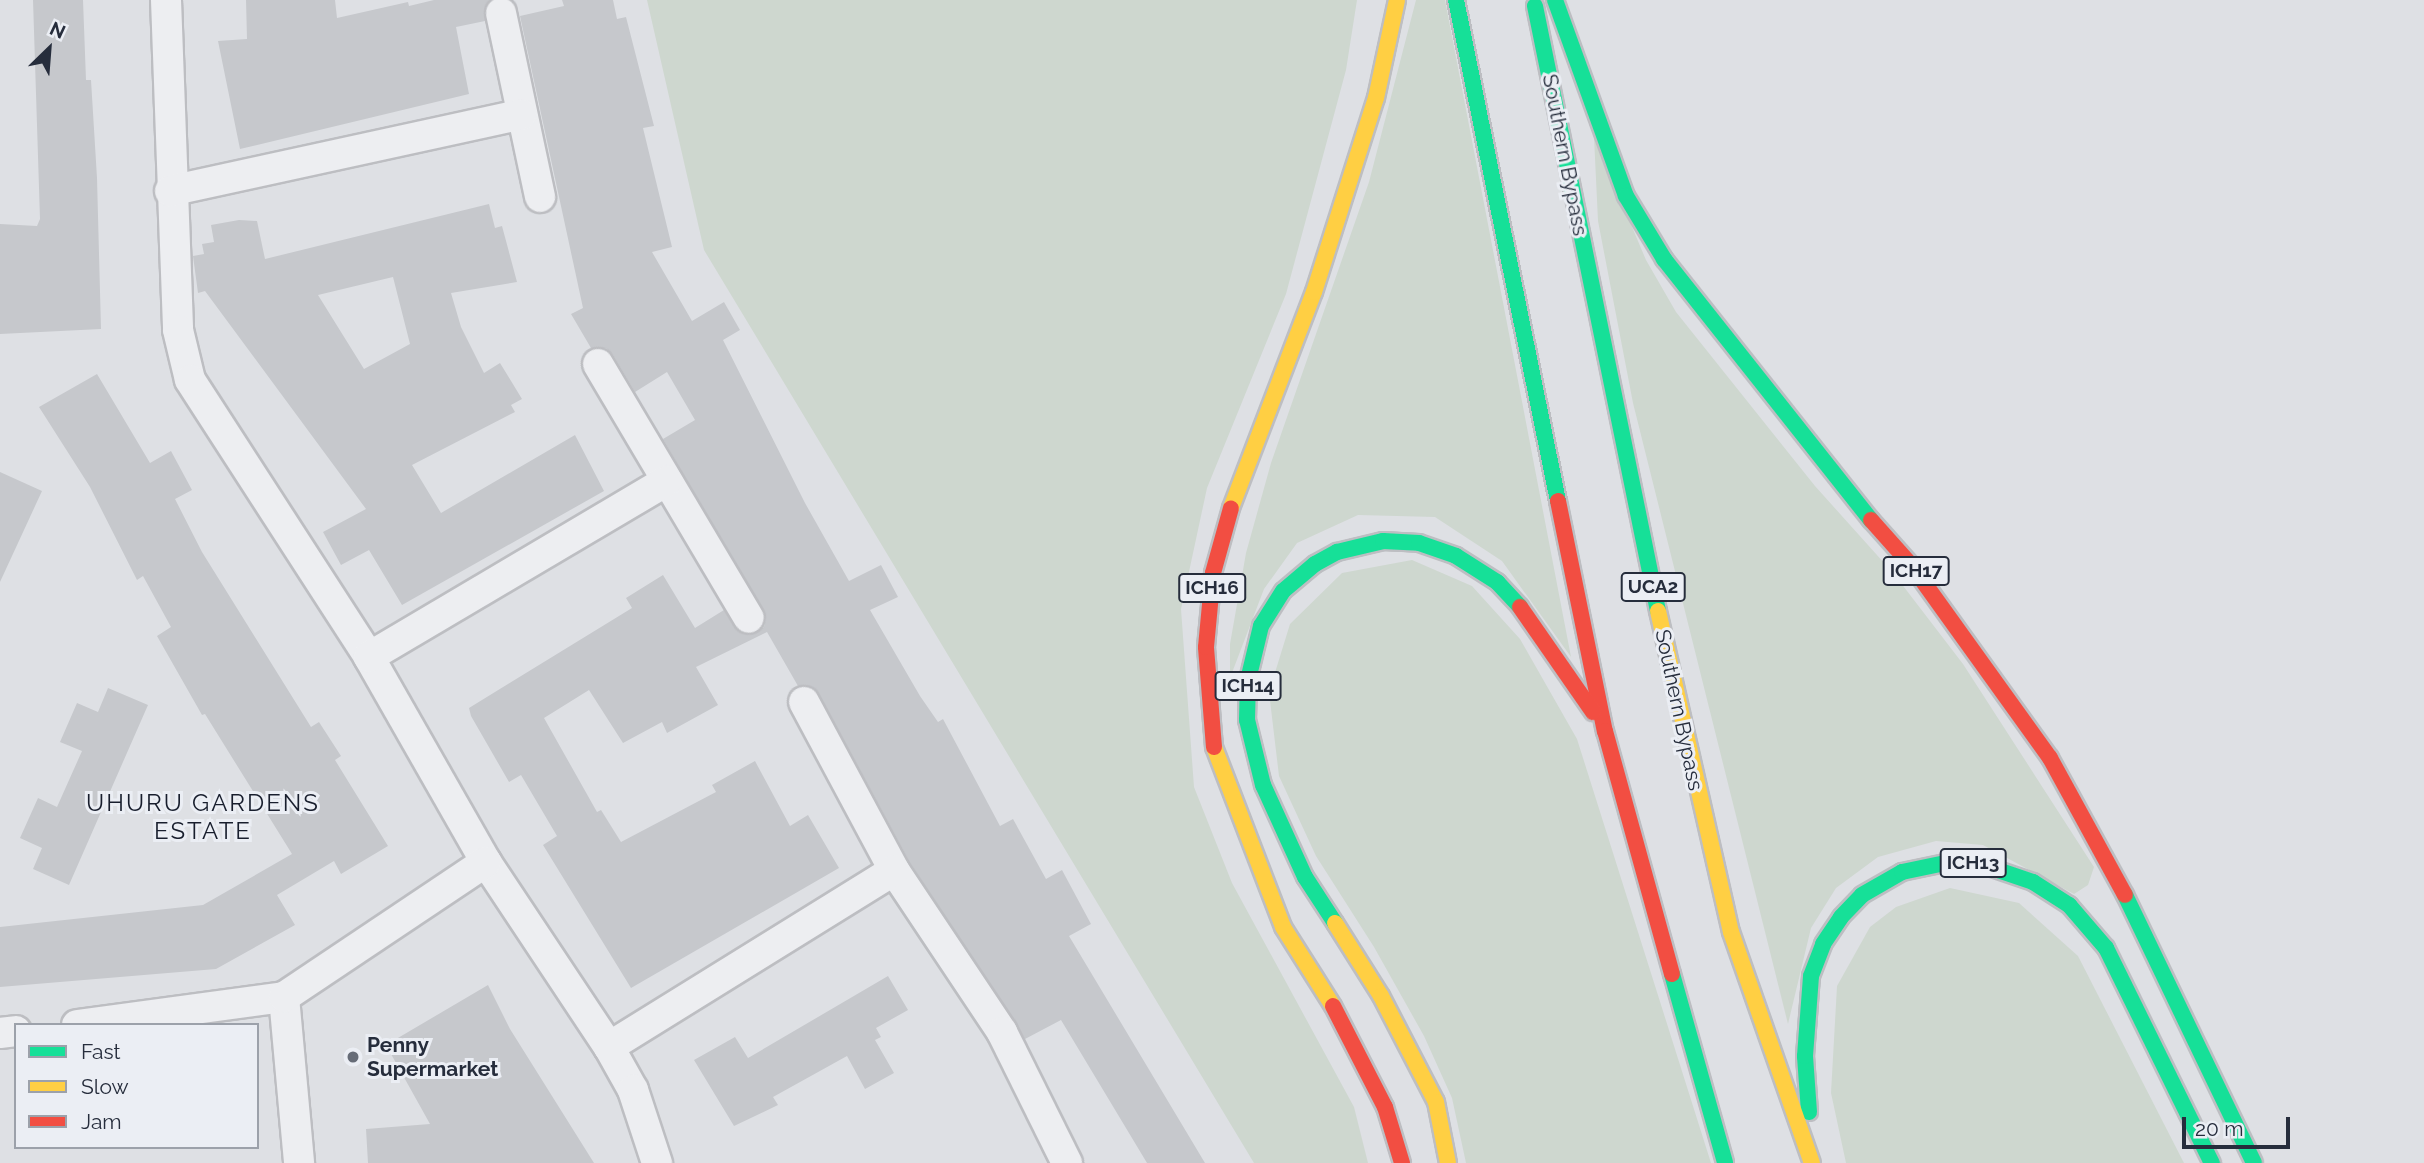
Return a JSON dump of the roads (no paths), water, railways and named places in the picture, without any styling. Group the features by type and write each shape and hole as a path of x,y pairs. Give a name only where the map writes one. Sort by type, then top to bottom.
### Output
{"highway":[{"name":"ICH16","path":"1397,0 1376,98 1314,292 1238,484 1213,573 1206,647 1213,744 1242,829 1283,927 1337,1012 1385,1107 1402,1163"},
{"path":"1456,0 1605,731 1726,1163"},
{"name":"Southern Bypass","path":"1534,0 1681,726 1731,932 1812,1163"},
{"name":"ICH17","path":"1555,0 1585,92 1632,207 1664,259 1835,479 1912,566 2050,758 2132,907 2254,1163"},
{"name":"ICH14","path":"1448,1163 1436,1102 1381,996 1305,877 1263,785 1247,720 1248,680 1261,626 1283,591 1326,558 1382,541 1419,543 1456,555 1497,582 1539,629 1605,731"},
{"name":"ICH13","path":"1812,1163 1806,1024 1811,976 1823,944 1841,917 1880,883 1920,866 1950,862 1980,864 2012,874 2069,905 2106,948 2212,1163"}],"street":[{"path":"166,0 170,191 178,330 190,380 369,657 486,862 609,1047 633,1090 657,1163"},
{"path":"501,13 540,197"},
{"path":"170,191 522,114"},
{"path":"598,364 748,618"},
{"path":"369,657 667,481"},
{"path":"804,702 894,870 1002,1032 1068,1163"},
{"path":"92,1023 284,997 486,862"},
{"path":"609,1047 894,870"},
{"path":"284,997 299,1163"}],"place":[{"name":"Penny Supermarket","path":"353,1057"}],"district":[{"name":"UHURU GARDENS ESTATE","path":"203,817"}]}
